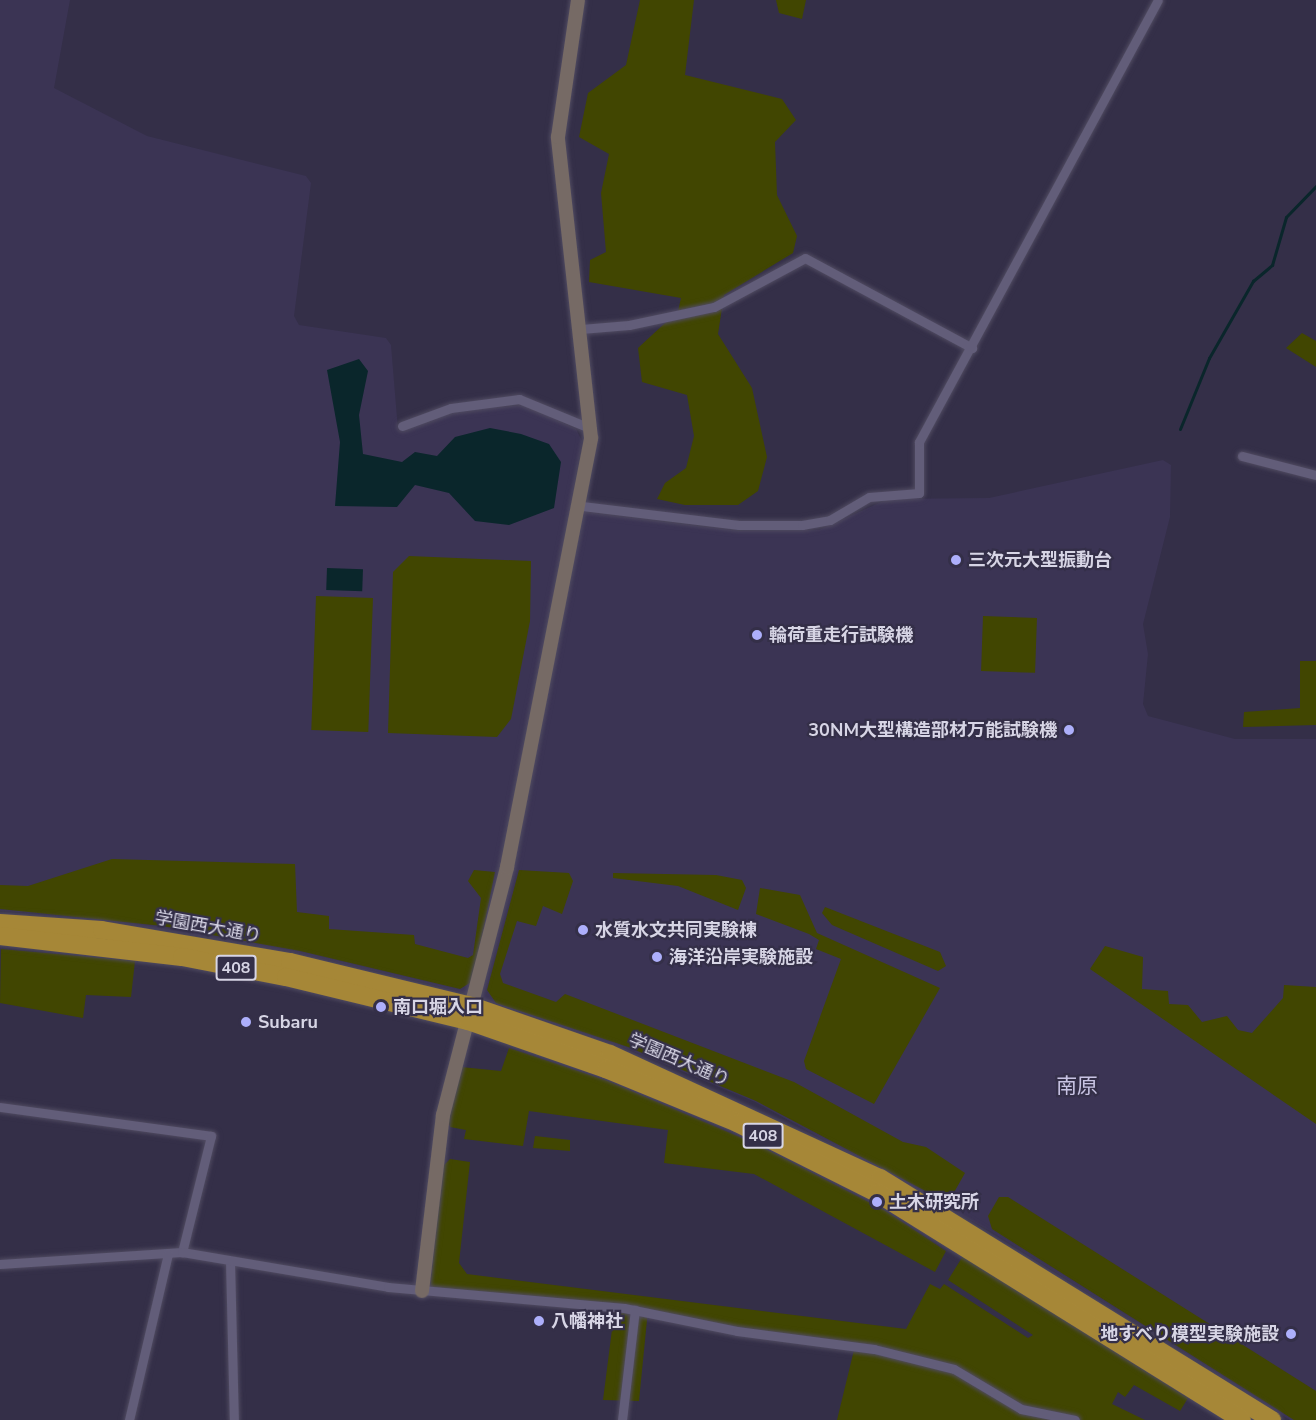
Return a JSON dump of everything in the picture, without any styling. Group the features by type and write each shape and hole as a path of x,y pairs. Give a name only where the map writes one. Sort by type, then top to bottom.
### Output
{"highway":[{"name":"学園西大通り","path":"0,923 102,930 470,1013 680,1083 880,1178 1272,1420"},
{"name":"学園西大通り","path":"0,936 188,951"},
{"name":"学園西大通り","path":"470,1013 675,1096 819,1163 932,1226 1242,1420"}],"street":[{"path":"422,1291 443,1114 507,867 582,506 592,429 558,137 579,0"},
{"path":"582,506 739,525 802,525 830,520 869,497 919,493 919,442 972,348 1158,0"},
{"path":"581,328 640,323 714,307 805,258 972,348"},
{"path":"402,426 451,408 519,399 592,429"},
{"path":"1242,456 1316,475"},
{"path":"0,1107 211,1136 182,1252"},
{"path":"0,1264 182,1252 422,1291 636,1310 737,1331 874,1349 954,1369 1021,1409 1075,1420"},
{"path":"129,1420 168,1254"},
{"path":"230,1261 234,1420"},
{"path":"622,1420 636,1310"}],"shaded area":[{"path":"0,0 70,0 54,88 147,136 306,176 311,183 294,316 299,325 386,338 391,345 398,430 460,410 525,405 576,429 582,441 570,510 739,531 819,530 888,499 989,498 1163,460 1171,465 1170,517 1143,624 1148,654 1143,704 1148,716 1235,739 1316,739 1316,1420 1290,1420 992,1232 755,1102 628,1049 459,991 300,953 74,915 0,911"},
{"path":"640,0 694,0 685,75 782,99 796,120 775,142 777,195 797,236 793,253 724,295 718,334 752,388 767,457 758,491 738,505 685,505 657,499 665,483 686,468 694,436 687,395 642,382 638,348 678,311 681,298 589,282 590,260 606,252 601,193 609,154 579,137 588,93 626,65"},
{"path":"776,0 806,0 802,19 779,13"},
{"path":"1302,333 1316,341 1316,367 1286,348"},
{"path":"359,359 368,371 359,415 363,454 402,462 415,452 437,456 455,437 490,428 521,434 549,444 561,462 554,508 509,525 475,521 449,493 415,485 397,507 335,506 340,442 327,370"},
{"path":"409,556 531,561 530,621 511,719 497,737 388,733 393,572"},
{"path":"327,568 363,569 362,591 326,590"},
{"path":"316,596 373,598 368,732 311,730"},
{"path":"983,616 1037,618 1035,673 981,671"},
{"path":"1300,661 1316,661 1316,725 1243,727 1244,712 1300,708"},
{"path":"112,859 295,864 297,912 329,916 329,929 414,935 415,944 468,958 473,955 481,898 468,881 474,870 495,872 473,981 460,989 300,951 162,926 0,909 0,885 28,886"},
{"path":"519,870 569,873 573,881 562,914 543,906 536,926 517,921 500,974 503,983 556,1002 565,994 794,1082 903,1142 926,1147 965,1173 948,1203 756,1101 628,1047 496,1003 487,990"},
{"path":"613,873 716,875 742,880 746,888 738,910 678,886 613,878"},
{"path":"760,888 800,895 817,933 940,988 874,1104 806,1069 804,1061 841,959 816,949 819,940 809,934 756,914"},
{"path":"825,907 940,952 946,966 938,971 832,925 822,913"},
{"path":"1105,946 1143,957 1142,989 1168,991 1169,1004 1188,1005 1202,1022 1227,1016 1238,1030 1252,1033 1283,998 1284,985 1316,987 1316,1124 1090,969"},
{"path":"1,949 135,961 131,997 86,995 83,1018 0,1003"},
{"path":"509,1048 608,1081 756,1144 884,1210 946,1251 935,1272 754,1174 664,1163 668,1130 529,1111 523,1146 464,1139 466,1130 450,1127 448,1121 461,1067 501,1071"},
{"path":"535,1136 570,1140 570,1151 533,1148"},
{"path":"450,1159 470,1162 459,1263 467,1274 906,1329 930,1284 940,1289 944,1284 1028,1338 1033,1335 948,1280 963,1256 1188,1398 1180,1411 1134,1385 1125,1397 1118,1392 1112,1404 1145,1420 837,1420 854,1350 648,1310 639,1401 603,1400 615,1306 430,1287 443,1166"},
{"path":"999,1197 1008,1197 1316,1391 1316,1420 1294,1420 992,1229 988,1216"}],"waterway":[{"path":"1180,429 1209,358 1253,281 1272,265 1286,217 1316,186"}],"place":[{"name":"三次元大型振動台","path":"956,560"},
{"name":"輪荷重走行試験機","path":"757,635"},
{"name":"30NM大型構造部材万能試験機","path":"1069,730"},
{"name":"水質水文共同実験棟","path":"583,930"},
{"name":"海洋沿岸実験施設","path":"657,957"},
{"name":"南口堀入口","path":"381,1007"},
{"name":"Subaru","path":"246,1022"},
{"name":"土木研究所","path":"877,1202"},
{"name":"八幡神社","path":"539,1321"},
{"name":"地すべり模型実験施設","path":"1291,1334"}],"district":[{"name":"南原","path":"1077,1086"}]}
